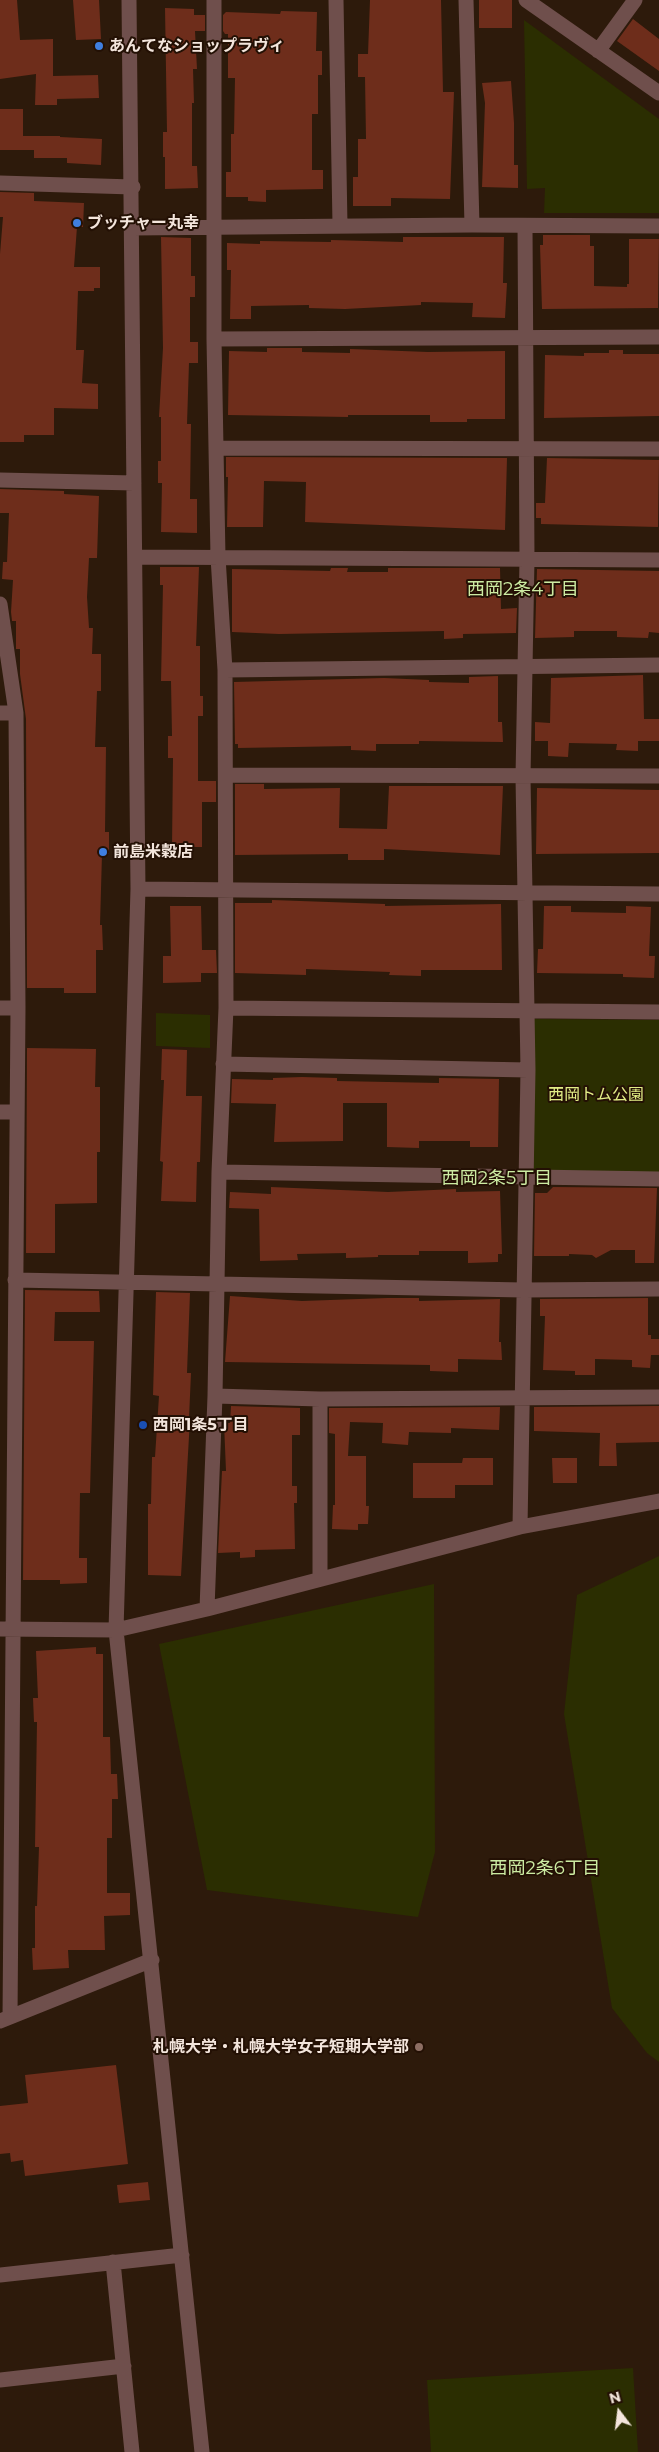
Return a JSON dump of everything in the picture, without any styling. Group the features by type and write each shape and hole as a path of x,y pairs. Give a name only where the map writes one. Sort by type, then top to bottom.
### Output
{"street":[{"path":"129,0 138,889 116,1630 202,2452"},
{"path":"207,1609 215,1396 219,1172 226,1008 225,670 218,557 214,339 214,0"},
{"path":"336,0 340,226"},
{"path":"466,0 472,225"},
{"path":"526,0 659,93"},
{"path":"598,51 635,0"},
{"path":"0,183 132,187"},
{"path":"132,228 472,225 659,226"},
{"path":"520,1527 528,1070 523,777 527,559 525,226"},
{"path":"214,339 659,337"},
{"path":"216,448 659,449"},
{"path":"0,480 134,483"},
{"path":"135,558 659,560"},
{"path":"0,604 16,713 18,1008 15,1280 7,1514 5,2019 152,1960"},
{"path":"225,670 659,665"},
{"path":"0,713 16,713"},
{"path":"226,775 659,776"},
{"path":"138,889 659,894"},
{"path":"0,1008 18,1008"},
{"path":"226,1008 659,1012"},
{"path":"223,1064 528,1070"},
{"path":"0,1112 16,1112"},
{"path":"219,1172 659,1179"},
{"path":"15,1280 523,1290 659,1289"},
{"path":"215,1396 320,1399 659,1397"},
{"path":"320,1399 320,1579"},
{"path":"6,1629 116,1630 207,1609 520,1527 659,1501"},
{"path":"0,2275 182,2255"},
{"path":"113,2262 132,2452"},
{"path":"0,2380 124,2366"}],"green space":[{"path":"524,20 659,119 659,213 544,213 545,188 527,189"},
{"path":"156,1013 210,1015 210,1048 156,1046"},
{"name":"西岡トム公園","path":"534,1019 659,1020 659,1173 533,1171"},
{"path":"659,1556 659,2062 647,2053 612,2008 564,1714 577,1595"},
{"path":"434,1584 435,1852 418,1917 207,1890 159,1644"},
{"path":"633,2368 638,2452 431,2452 427,2380"}],"building":[{"path":"0,0 17,0 20,40 53,39 53,76 98,75 99,98 57,99 57,105 35,105 36,74 0,79"},
{"path":"73,0 99,0 101,39 76,40"},
{"path":"370,0 441,0 443,92 454,92 450,199 391,198 391,206 353,206 353,177 358,177 358,139 366,139 365,77 358,77 358,54 368,54"},
{"path":"479,0 512,0 512,28 479,28"},
{"path":"165,8 194,9 194,15 205,15 205,31 195,31 197,69 193,69 192,166 197,166 198,188 165,189 163,132 167,132"},
{"path":"281,11 317,12 316,51 322,51 322,75 318,75 318,114 312,114 312,170 323,170 323,189 266,190 266,202 248,201 248,197 226,197 226,172 231,172 231,134 234,134 235,78 228,78 228,34 225,34 223,31 223,15 226,12 280,14"},
{"path":"633,19 659,39 659,71 617,41"},
{"path":"511,81 514,165 518,165 518,188 482,187 485,103 482,83"},
{"path":"0,109 23,109 23,136 102,139 101,165 67,163 67,158 34,158 34,150 0,150"},
{"path":"0,192 34,193 34,201 84,203 83,227 77,227 74,267 100,267 100,288 94,288 94,291 78,291 76,350 84,350 82,383 98,384 98,409 54,408 54,435 24,435 24,442 0,442 0,254 3,217 0,217"},
{"path":"543,235 590,235 590,246 594,246 594,286 627,287 627,284 629,284 629,239 659,239 658,308 542,309 540,245 543,245"},
{"path":"161,237 191,238 191,276 195,276 195,297 190,297 190,342 198,342 198,363 189,363 187,424 191,424 190,499 197,499 197,533 161,532 162,483 158,483 158,461 161,461 161,417 159,417 163,348"},
{"path":"403,237 504,237 503,283 507,283 505,318 472,317 473,303 421,302 421,305 345,309 309,308 309,305 251,306 251,319 230,319 231,270 227,270 227,243 260,244 260,241 331,242 331,240 403,242"},
{"path":"267,348 302,348 302,352 350,353 350,349 428,352 505,351 505,419 467,419 467,422 430,422 430,415 348,415 348,417 228,415 229,351 267,352"},
{"path":"609,350 623,350 623,354 659,354 659,416 544,418 545,355 584,356 584,353 609,353"},
{"path":"226,457 507,458 505,530 305,522 306,482 264,481 263,527 227,527 228,477 226,477"},
{"path":"547,458 659,460 658,527 541,524 541,518 536,518 536,503 545,503"},
{"path":"0,489 64,491 64,494 99,496 97,558 89,558 87,597 89,628 93,628 92,654 101,654 101,691 97,691 95,747 106,747 105,832 109,832 109,854 102,854 100,925 102,925 103,950 96,950 96,993 64,993 64,988 27,988 26,719 20,674 20,649 16,649 16,621 12,621 11,612 13,580 2,579 3,562 7,562 9,513 0,513"},
{"path":"160,567 199,567 196,646 200,646 200,696 203,696 203,716 198,716 198,781 216,781 216,802 202,802 202,847 172,847 173,758 168,758 168,736 172,736 171,681 161,681 163,585 160,585"},
{"path":"331,568 348,568 347,572 388,572 388,568 500,568 501,609 517,608 516,633 463,634 463,638 444,639 444,631 279,634 232,632 232,569 330,571"},
{"path":"537,569 659,571 659,633 649,632 648,638 617,637 617,631 574,631 574,637 535,638"},
{"path":"643,675 644,719 659,719 659,741 638,741 638,751 616,750 617,744 569,743 568,757 548,756 548,741 535,741 535,722 550,723 551,678"},
{"path":"498,676 498,722 502,722 503,742 419,741 419,744 376,744 376,751 351,750 351,746 238,748 238,744 235,744 234,682 384,678 469,683 469,677"},
{"path":"235,784 264,784 264,789 340,788 339,828 387,829 389,786 503,786 500,855 384,849 384,860 348,860 348,854 235,855"},
{"path":"537,788 659,790 659,853 536,854"},
{"path":"272,900 385,904 385,906 501,904 502,970 421,970 421,976 389,975 390,972 306,969 306,975 235,973 235,903 272,903"},
{"path":"170,906 201,906 202,950 216,950 217,973 201,973 201,982 163,983 163,956 171,956"},
{"path":"544,906 571,906 571,912 626,913 626,906 651,907 649,956 655,956 654,978 623,977 623,974 537,973 538,949 543,949"},
{"path":"27,1048 96,1049 95,1087 100,1087 100,1152 97,1152 97,1203 55,1204 55,1253 26,1253"},
{"path":"162,1049 187,1050 186,1096 202,1096 200,1162 197,1162 196,1202 161,1201 163,1162 160,1161 164,1080 161,1080"},
{"path":"273,1078 337,1078 337,1081 439,1083 439,1078 499,1079 498,1147 470,1147 470,1141 419,1141 419,1148 387,1147 387,1103 343,1103 343,1141 274,1142 276,1104 231,1103 232,1079 273,1080"},
{"path":"271,1187 388,1192 456,1189 456,1192 500,1191 502,1254 498,1254 498,1262 468,1263 468,1251 419,1251 419,1255 378,1255 378,1257 346,1258 346,1253 297,1254 298,1260 260,1261 259,1209 229,1208 230,1192 271,1194"},
{"path":"553,1187 657,1188 654,1263 635,1263 635,1250 611,1250 596,1258 592,1255 569,1254 569,1256 534,1256 535,1193 547,1193"},
{"path":"25,1290 99,1291 100,1312 55,1312 54,1341 94,1341 90,1493 80,1493 79,1558 87,1558 87,1583 60,1584 60,1580 23,1580"},
{"path":"156,1292 190,1293 187,1373 191,1373 190,1419 181,1576 148,1575 148,1504 151,1504 152,1457 155,1457 159,1396 153,1395"},
{"path":"230,1296 302,1301 387,1298 419,1298 419,1301 500,1299 499,1342 501,1342 502,1360 458,1359 458,1372 430,1371 430,1365 225,1362"},
{"path":"648,1298 648,1335 651,1335 651,1339 659,1339 659,1355 651,1355 650,1368 632,1367 632,1360 595,1359 595,1375 575,1375 575,1371 543,1370 545,1316 540,1316 540,1299"},
{"path":"231,1406 300,1408 300,1435 292,1435 292,1486 297,1486 297,1503 294,1503 295,1549 255,1550 255,1557 240,1558 240,1552 218,1553 222,1471 226,1471 224,1423 230,1423"},
{"path":"659,1406 659,1442 616,1443 617,1466 599,1466 600,1433 534,1431 534,1407"},
{"path":"500,1407 499,1430 451,1428 451,1433 409,1432 408,1445 382,1443 383,1423 350,1422 348,1456 366,1456 366,1506 369,1506 368,1524 358,1524 358,1530 332,1529 333,1505 335,1505 335,1434 329,1433 329,1408"},
{"path":"463,1458 493,1458 493,1485 455,1485 455,1498 413,1498 413,1463 462,1463"},
{"path":"552,1458 577,1458 577,1483 553,1483"},
{"path":"96,1647 96,1654 103,1654 103,1737 110,1737 111,1774 117,1774 118,1799 112,1799 112,1838 107,1838 107,1893 130,1893 130,1915 104,1916 105,1950 68,1950 69,1968 33,1970 32,1948 35,1948 35,1906 37,1906 39,1847 35,1847 37,1722 34,1722 33,1698 38,1698 36,1651"},
{"path":"116,2065 128,2164 25,2176 23,2160 11,2162 10,2153 0,2154 0,2106 28,2103 25,2075"},
{"path":"148,2182 150,2200 119,2203 117,2185"}],"place":[{"name":"あんてなショップラヴィ","path":"99,46"},
{"name":"ブッチャー丸幸","path":"77,223"},
{"name":"前島米穀店","path":"103,852"},
{"name":"西岡1条5丁目","path":"143,1425"},
{"name":"札幌大学・札幌大学女子短期大学部","path":"419,2047"}],"district":[{"name":"西岡2条4丁目","path":"523,590"},
{"name":"西岡2条5丁目","path":"497,1179"},
{"name":"西岡2条6丁目","path":"545,1869"}]}
